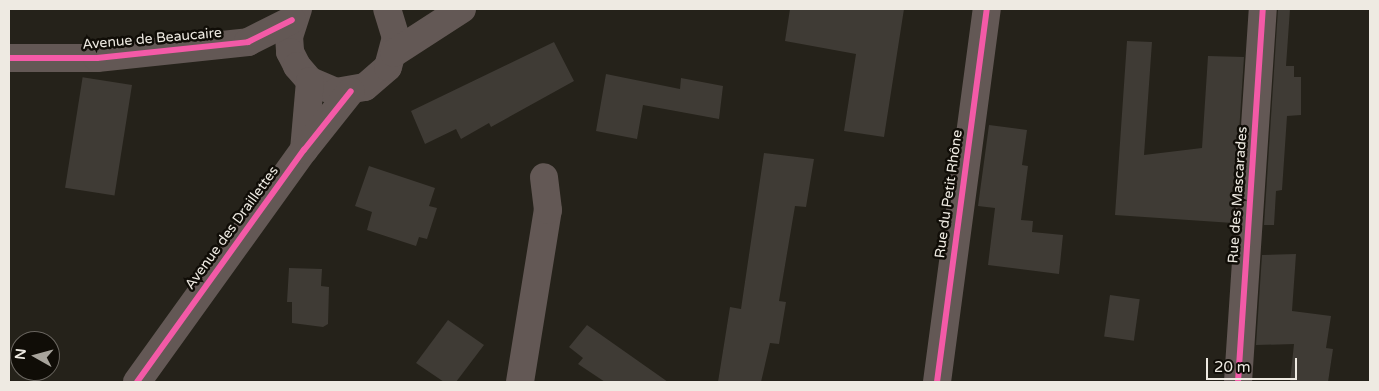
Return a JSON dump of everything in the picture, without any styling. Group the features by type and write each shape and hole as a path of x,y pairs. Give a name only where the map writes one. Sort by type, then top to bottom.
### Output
{"street":[{"path":"387,9 394,24 394,52"},
{"path":"248,42 303,74 322,88 351,91 378,78 394,52 460,9"},
{"name":"Rue du Petit Rhône","path":"937,382 987,9"},
{"name":"Rue des Mascarades","path":"1238,382 1263,9"},
{"path":"295,15 290,52 303,74 304,150"},
{"name":"Avenue de Beaucaire","path":"9,58 97,58 248,42 295,15"},
{"name":"Avenue des Draillettes","path":"137,382 304,150 351,91"},
{"path":"520,382 548,210 544,177"}],"building":[{"path":"790,9 904,9 884,137 844,131 856,54 785,41"},
{"path":"1278,9 1290,9 1286,66 1294,66 1294,77 1301,77 1301,115 1287,116 1282,190 1276,191 1274,225 1264,225"},
{"path":"1127,41 1152,42 1144,155 1202,148 1208,56 1244,57 1233,223 1115,215"},
{"path":"554,42 574,81 491,127 489,123 461,139 456,129 425,144 411,111"},
{"path":"606,74 680,89 681,78 723,86 719,119 643,105 637,139 596,131"},
{"path":"83,77 132,85 114,196 65,188"},
{"path":"989,125 1027,130 1022,165 1028,166 1021,220 1033,221 1032,232 1063,235 1059,274 988,265 995,208 978,206"},
{"path":"764,153 814,159 806,207 795,206 779,301 786,302 779,344 770,343 761,382 718,382 730,307 741,309"},
{"path":"369,166 435,188 429,206 437,208 427,239 419,237 416,246 367,230 372,212 355,206"},
{"path":"1296,254 1292,311 1331,316 1326,348 1333,349 1328,382 1290,382 1294,344 1256,345 1262,255"},
{"path":"289,268 322,269 321,286 329,287 328,324 323,327 292,323 292,302 287,302"},
{"path":"1110,295 1140,299 1134,341 1104,337"},
{"path":"448,320 484,345 456,382 444,382 416,363"},
{"path":"587,325 668,382 605,382 578,364 583,358 569,347"}],"cycle path":[{"path":"937,382 987,9"},
{"path":"1238,382 1263,9"},
{"path":"9,58 97,58 248,42 292,20"},
{"path":"137,382 304,150 351,91"}]}
